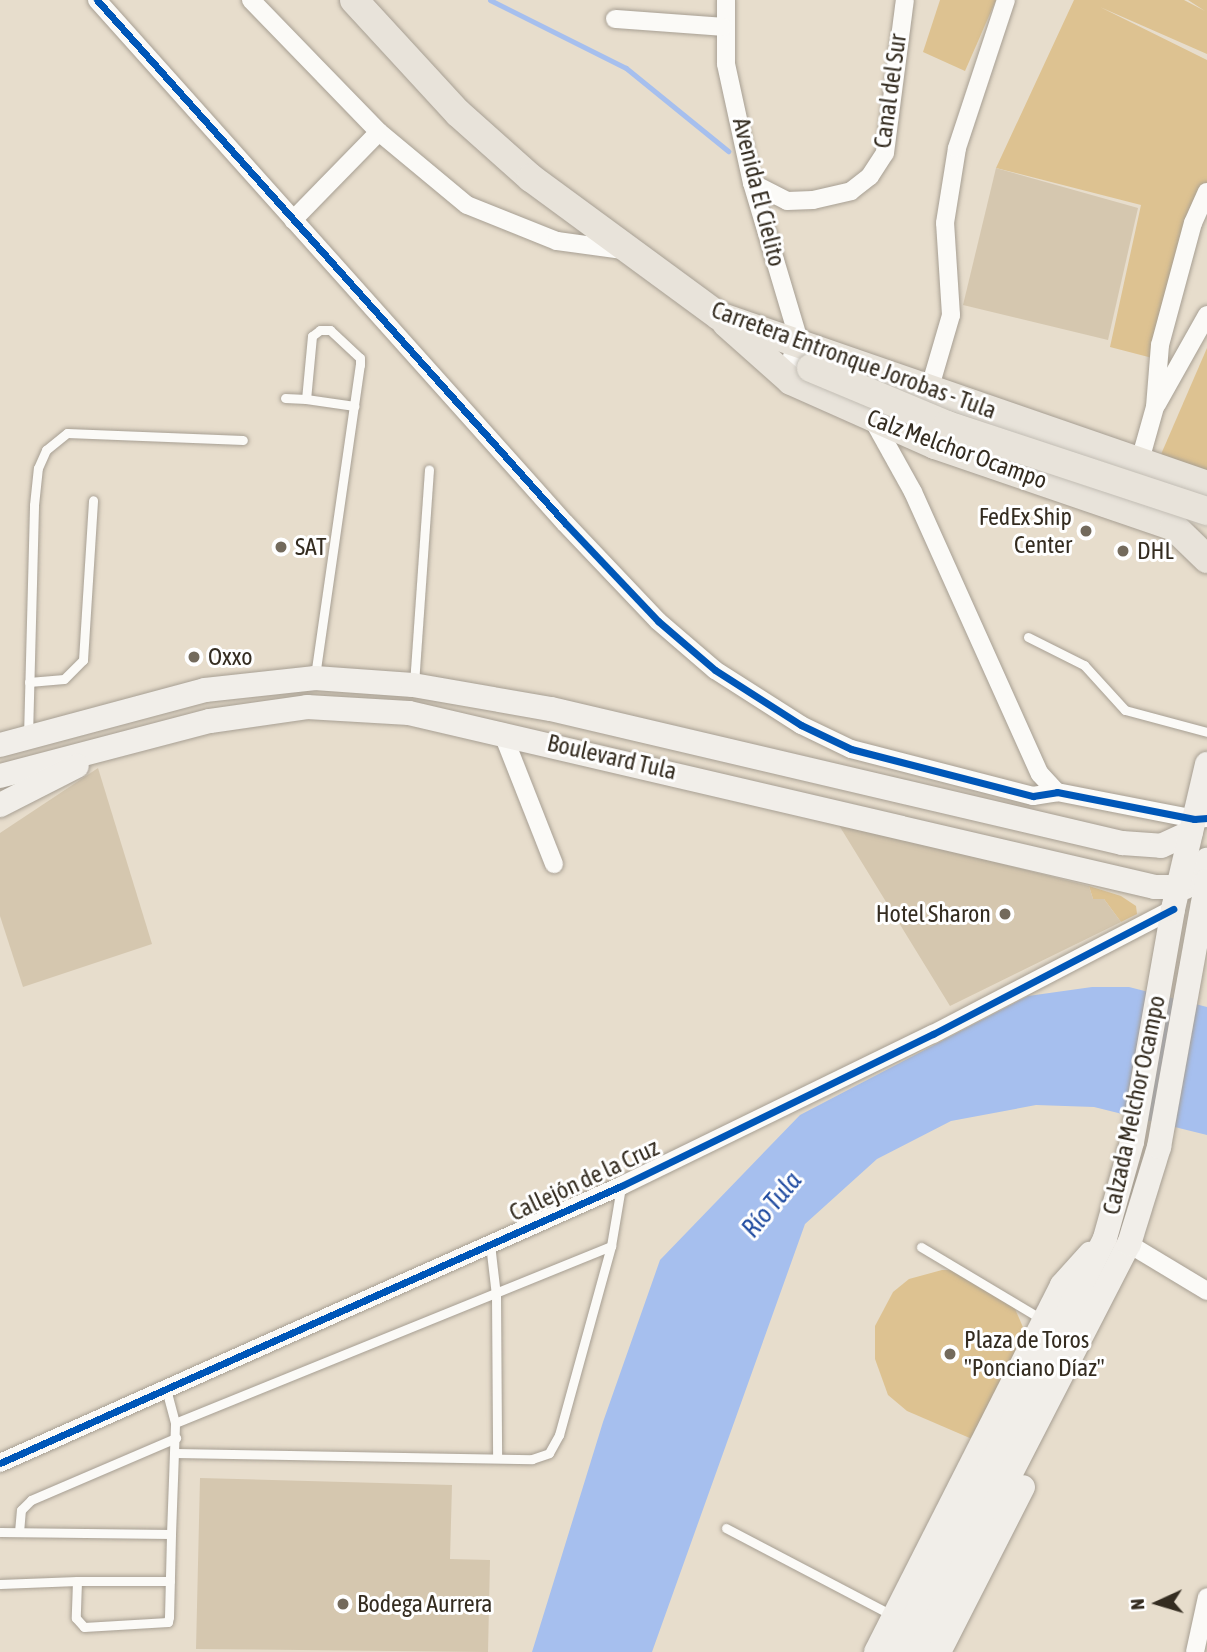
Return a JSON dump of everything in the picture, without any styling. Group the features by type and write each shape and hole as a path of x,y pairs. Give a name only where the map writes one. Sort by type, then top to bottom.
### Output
{"main road":[{"name":"Carretera Entronque Jorobas - Tula","path":"354,0 458,113 531,178 626,251 719,316 798,362 930,387 1139,463 1205,483"},
{"name":"Calz Melchor Ocampo","path":"719,316 798,362 873,420 1174,527 1207,559"},
{"path":"798,362 947,425 1207,511"},
{"name":"Boulevard Tula","path":"0,745 205,690 315,678 414,685 551,709 1146,847 1177,841 1197,823"},
{"name":"Boulevard Tula","path":"0,776 210,721 307,708 409,712 1190,881"},
{"path":"0,805 57,778 93,752"},
{"name":"Calzada Melchor Ocampo","path":"919,1652 1129,1244 1140,1213 1159,1147 1187,977 1190,881 1207,765"},
{"path":"1146,847 1190,881"},
{"name":"Calzada Melchor Ocampo","path":"897,1652 1105,1238 1116,1205 1162,975 1190,881"},
{"path":"876,1652 1062,1285 1105,1238"},
{"path":"939,1652 1113,1311 1129,1244"},
{"path":"1022,1365 1024,1403"},
{"path":"1042,1450 1051,1395"},
{"path":"961,1486 995,1461"}],"street":[{"path":"97,0 293,220 659,621 745,691 851,749 1033,796 1057,792 1197,823"},
{"path":"251,0 379,132 467,205 557,241 626,251"},
{"name":"Avenida El Cielito","path":"726,0 723,27 726,64 752,183 798,362"},
{"name":"Canal del Sur","path":"752,183 787,201 813,200 851,191 870,176 885,153 905,0"},
{"path":"930,387 951,315 945,223 957,148 1006,0"},
{"path":"615,19 723,27"},
{"path":"293,220 379,132"},
{"path":"1102,501 1129,494 1155,407 1160,345 1194,223 1207,192"},
{"path":"1155,407 1207,316"},
{"path":"873,420 913,492 1040,774 1057,792"},
{"path":"502,732 554,864"},
{"path":"846,778 851,749"},
{"name":"Callejón de la Cruz","path":"0,1463 621,1186 933,1034 1190,881"},
{"path":"1129,1244 1207,1291"},
{"path":"1195,1652 1207,1597"}],"lane":[{"path":"306,399 312,336 330,330 360,358 315,678"},
{"path":"285,398 354,406"},
{"path":"28,738 34,505 38,468 46,450 67,433 243,440"},
{"path":"414,685 429,470"},
{"path":"29,682 64,679 75,673 83,660 93,500"},
{"path":"1028,637 1084,665 1125,710 1207,732"},
{"path":"175,1453 532,1459 549,1453 559,1435 611,1246 621,1186"},
{"path":"490,1244 496,1295 497,1458"},
{"path":"175,1423 496,1295 611,1246"},
{"path":"921,1247 1044,1320"},
{"path":"77,1581 76,1618 84,1627 167,1622 176,1438 166,1389"},
{"path":"19,1532 22,1510 31,1500 176,1438"},
{"path":"726,1528 894,1617"},
{"path":"0,1532 171,1534"},
{"path":"0,1584 170,1581"}],"shaded area":[{"path":"940,0 996,0 965,71 923,52"},
{"path":"1074,0 1184,0 1205,11 1188,0 1207,0 1207,54 1100,7 1207,60 1207,188 1160,360 1110,347 1141,205 996,168"},
{"path":"1207,348 1207,474 1159,459"},
{"path":"1089,886 1121,896 1136,906 1137,914 1121,922 1104,899 1093,899"},
{"name":"Plaza de Toros \"Ponciano Díaz\"","path":"942,1270 957,1270 1013,1304 1025,1332 979,1442 907,1411 888,1395 875,1359 875,1326 893,1292 909,1279"}],"water":[{"name":"Río Tula","path":"1092,987 1129,987 1207,1007 1207,1135 1094,1107 1036,1105 951,1121 877,1159 805,1224 652,1652 532,1652 603,1422 660,1260 800,1115 1028,996"}],"building":[{"path":"996,168 1138,208 1108,340 963,305"},
{"path":"98,768 152,944 23,987 0,916 0,833"},
{"name":"Hotel Sharon","path":"837,822 1089,886 1093,899 1104,899 1121,922 950,1006"},
{"name":"Bodega Aurrera","path":"200,1478 452,1485 450,1559 490,1560 488,1652 196,1649"}],"waterway":[{"path":"490,0 626,68 728,151"}],"cycle path":[{"path":"97,0 565,523 658,621 715,670 801,725 851,749 1033,796 1057,792 1194,819 1207,818"},
{"path":"0,1463 621,1186 933,1034 1173,909"}],"place":[{"name":"FedEx Ship Center","path":"1086,531"},
{"name":"SAT","path":"281,547"},
{"name":"DHL","path":"1123,551"},
{"name":"Oxxo","path":"194,657"},
{"name":"Hotel Sharon","path":"1005,914"},
{"name":"Plaza de Toros \"Ponciano Díaz\"","path":"950,1354"},
{"name":"Bodega Aurrera","path":"343,1604"}]}
